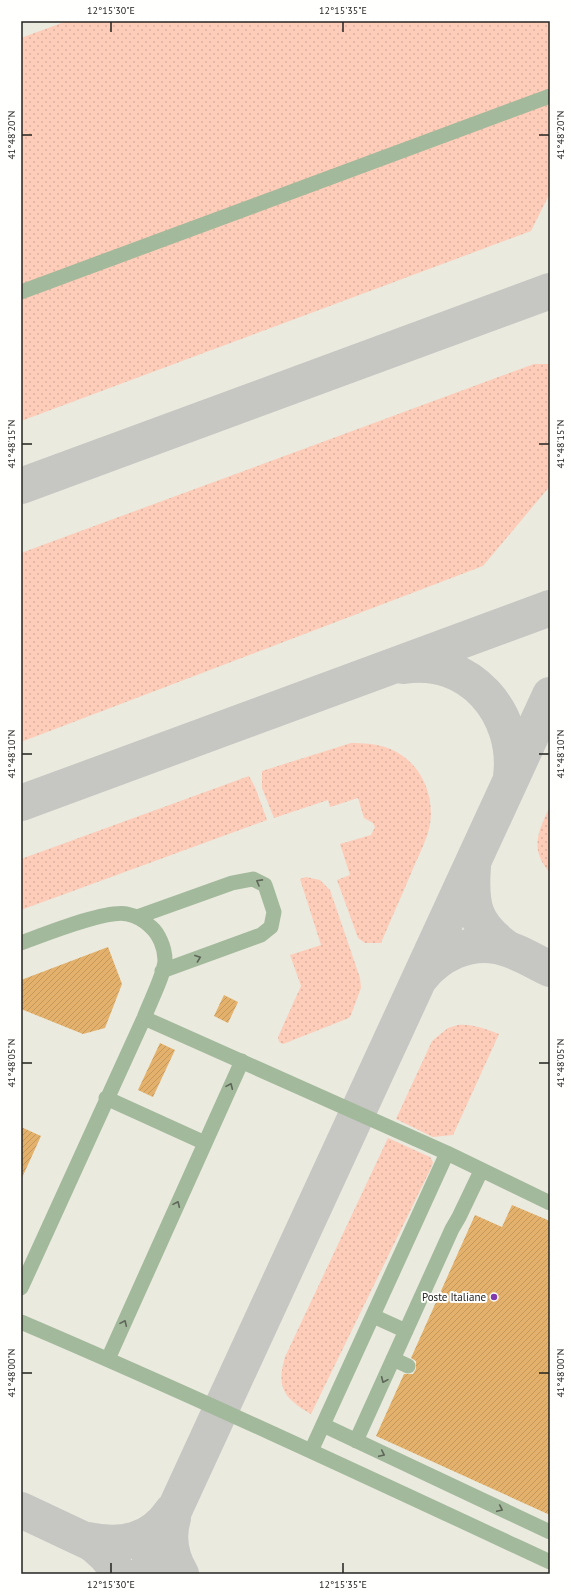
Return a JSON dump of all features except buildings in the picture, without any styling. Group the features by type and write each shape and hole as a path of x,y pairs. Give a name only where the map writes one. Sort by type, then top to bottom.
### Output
{"lane":[{"path":"21,292 550,96"},
{"path":"137,917 232,883 253,879 265,885 274,912 271,927 261,935 162,971"},
{"path":"21,943 106,915 126,913 143,919 155,930 160,940 165,960 144,1018 106,1098 21,1288"},
{"path":"144,1018 447,1153 481,1171 550,1203"},
{"path":"108,1359 242,1061"},
{"path":"106,1098 205,1143"},
{"path":"311,1451 447,1153"},
{"path":"356,1441 452,1229 481,1171"},
{"path":"373,1316 406,1331"},
{"path":"21,1322 108,1359 311,1451 550,1562"},
{"path":"393,1359 408,1366"},
{"path":"323,1425 550,1532"}],"shaded area":[{"path":"21,21 550,21 550,1574 21,1574"},
{"path":"67,21 548,21 550,27 550,193 531,231 21,421 21,38"},
{"path":"534,364 550,364 550,486 483,566 21,742 21,553"},
{"path":"351,743 376,745 392,749 399,753 418,771 423,779 429,796 431,815 428,833 381,943 365,943 358,938 337,880 350,875 340,844 371,835 375,827 373,823 364,818 358,798 330,807 328,800 274,818 262,788 262,771"},
{"path":"249,776 255,787 267,820 21,910 21,859"},
{"path":"550,806 550,873 539,856 538,840 539,832"},
{"path":"306,877 320,880 330,890 360,978 361,988 349,1018 283,1044 279,1042 278,1037 301,986 290,955 321,945 300,879"},
{"path":"458,1025 474,1026 499,1034 453,1135 433,1137 396,1119 432,1041 448,1028"},
{"path":"388,1138 430,1157 433,1162 432,1166 311,1414 294,1403 284,1391 281,1377 285,1357"}],"taxiway":[{"path":"21,486 550,291"},
{"path":"21,803 550,608"},
{"path":"403,666 427,665 449,670 469,680 485,694 498,711 507,732 511,754 511,777"},
{"path":"145,1574 550,695"},
{"path":"473,866 472,892 477,914 481,923 488,932 508,949"},
{"path":"421,977 436,962 454,951 485,945 496,946 517,952 550,969"},
{"path":"21,1510 108,1551"},
{"path":"118,1574 105,1555 87,1540 112,1543 134,1540 155,1530 172,1511"},
{"path":"173,1518 170,1540 172,1554 181,1574"}],"place":[{"name":"Poste Italiane","path":"494,1297"}]}
